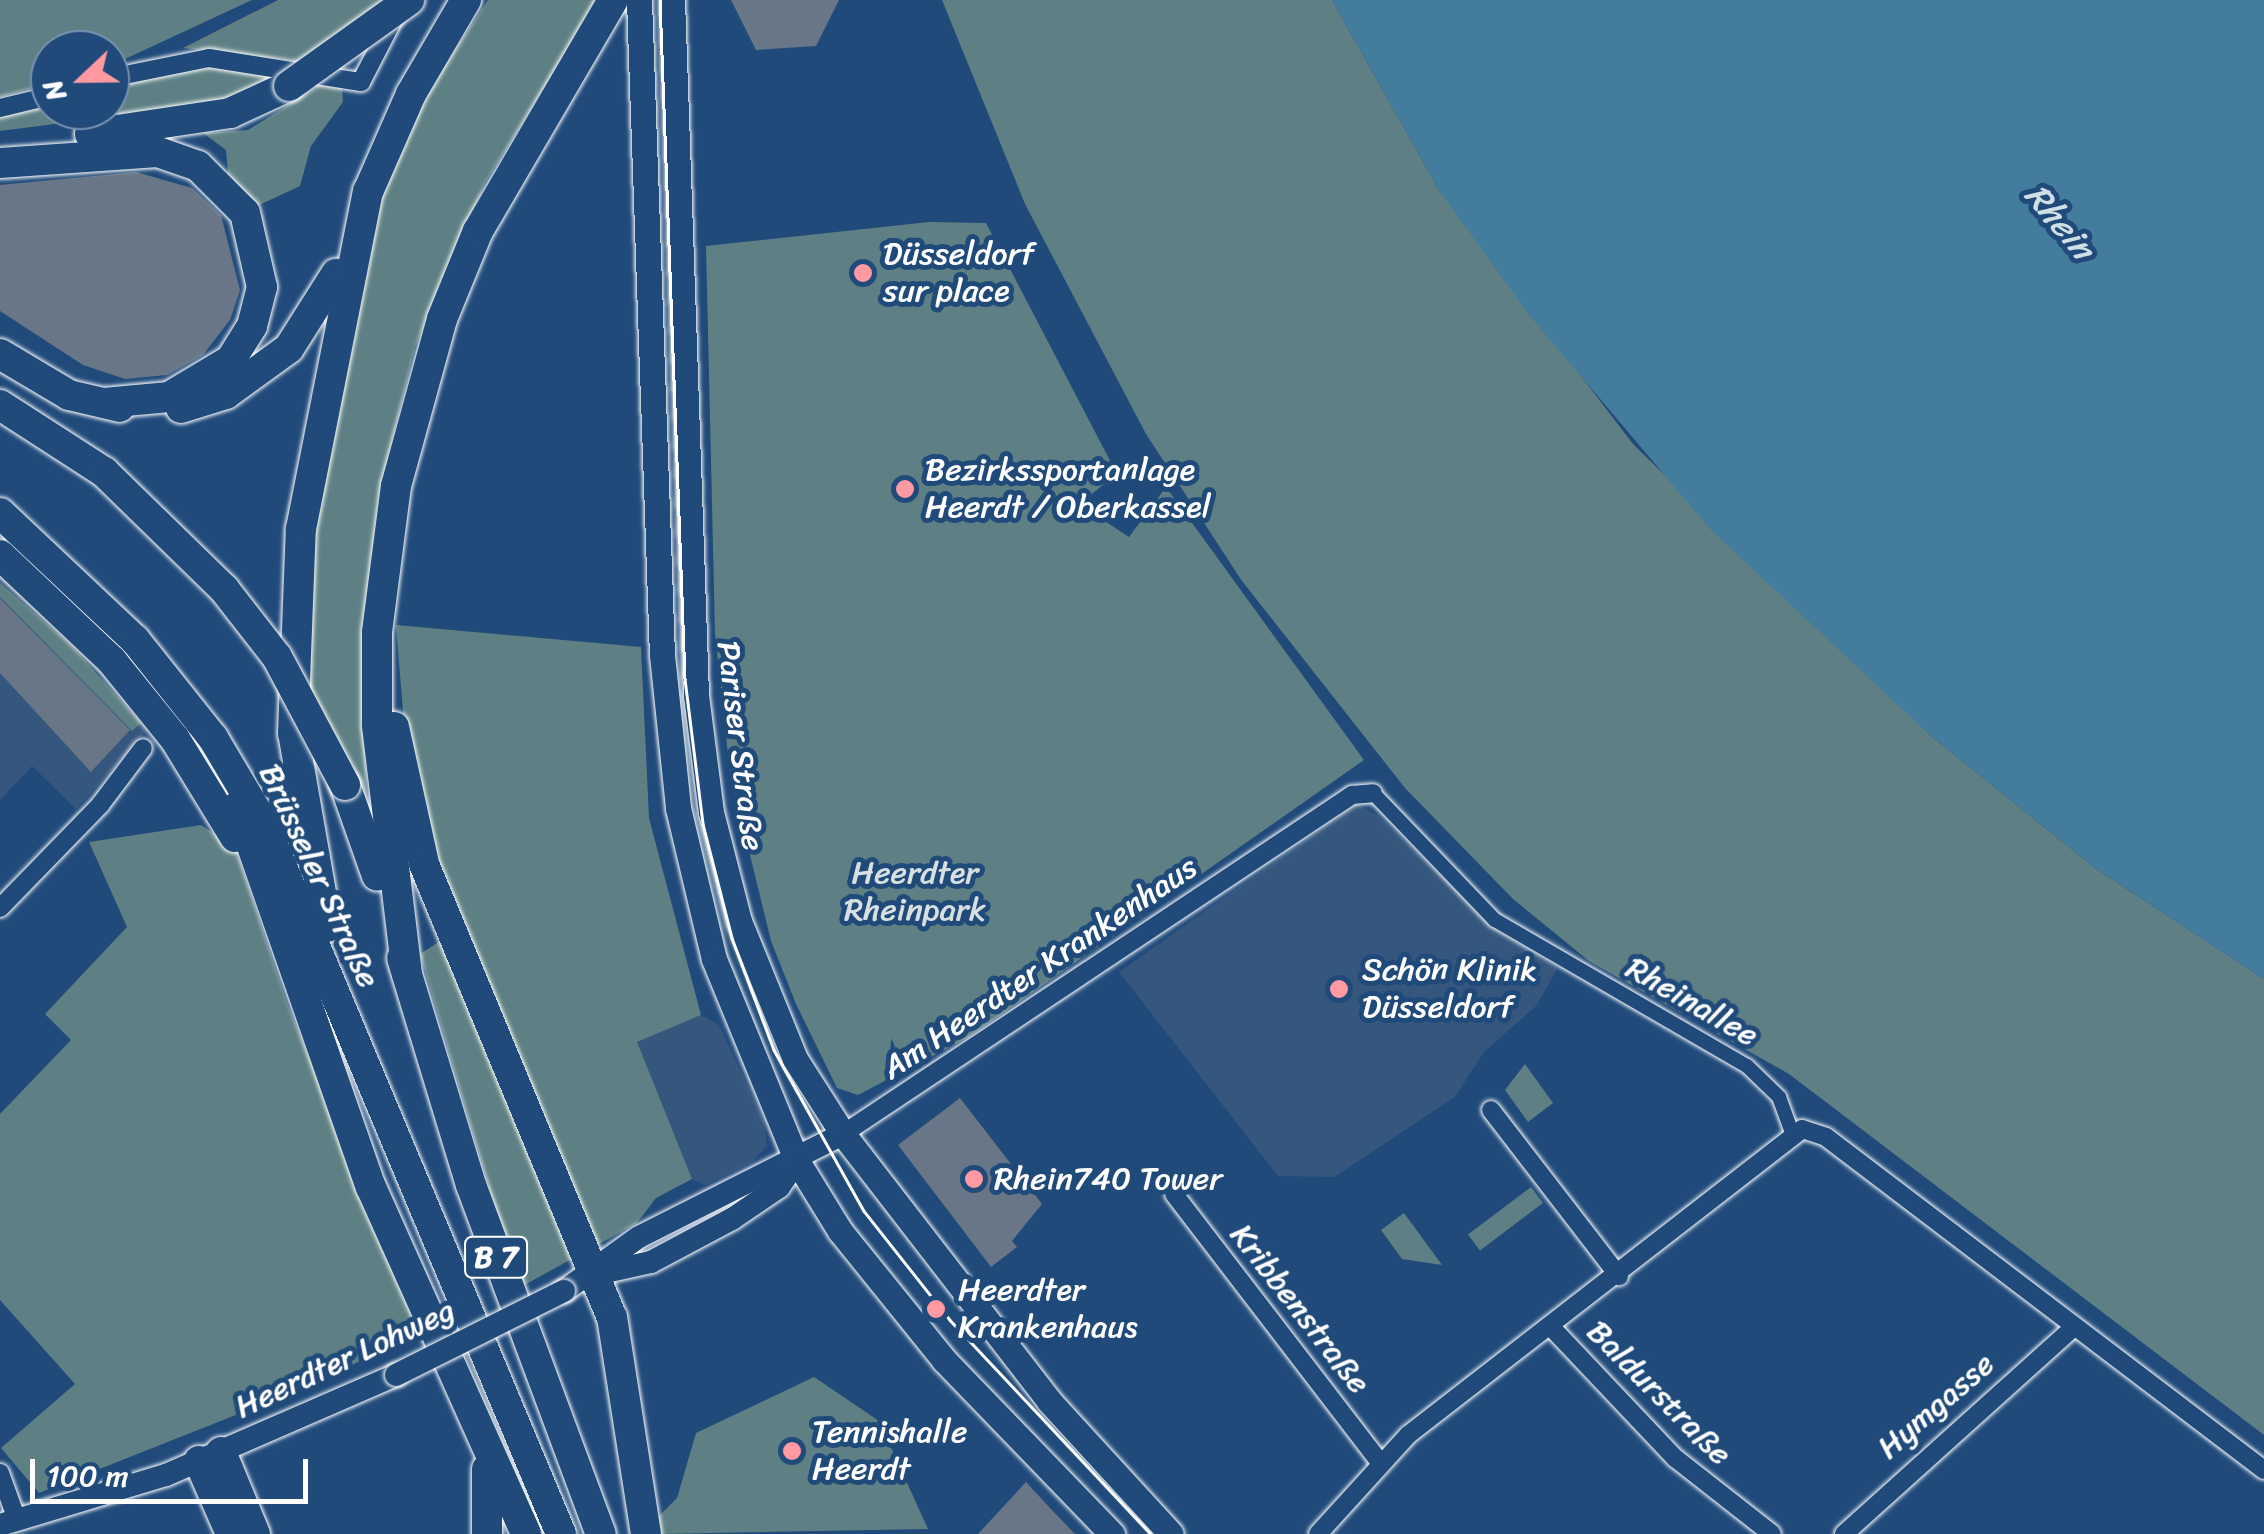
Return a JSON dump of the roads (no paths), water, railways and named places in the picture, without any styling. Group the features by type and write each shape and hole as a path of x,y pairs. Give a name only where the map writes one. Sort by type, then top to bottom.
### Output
{"highway":[{"path":"0,144 211,118 289,86 406,0"},
{"name":"Brüsseler Straße","path":"362,1055 302,815 291,659 319,417 368,192 404,108 466,0"},
{"name":"Brüsseler Straße","path":"407,974 380,789 384,570 396,486 442,319 516,156 613,0"},
{"path":"0,163 158,152 198,166 245,214 262,287 252,326 231,360 169,397 104,404"},
{"path":"0,354 52,386 104,404 185,408 260,374 313,319 368,192"},
{"name":"Brüsseler Straße","path":"0,405 104,472 224,588 276,657 344,784 477,1204 602,1534"},
{"name":"Brüsseler Straße","path":"0,513 90,592 213,738 264,824 362,1055 434,1245 561,1534"},
{"path":"0,555 71,616 175,739 266,898"},
{"path":"384,570 392,714 424,864 596,1274 639,1455 646,1534"},
{"path":"213,738 371,1188 526,1534"},
{"path":"484,1447 487,1534"},
{"path":"210,1456 231,1534"},
{"path":"210,1456 255,1534"}],"main road":[{"name":"Pariser Straße","path":"639,0 672,760 714,959 797,1162 916,1330 1112,1534"},
{"name":"Pariser Straße","path":"672,0 692,640 711,812 771,1010 843,1134 1049,1401 1171,1534"}],"street":[{"path":"130,74 208,58 361,82 406,0"},
{"path":"0,108 30,101"},
{"path":"0,908 100,806 143,748"},
{"name":"Rheinallee","path":"1270,850 1352,795 1373,792 1495,920 1747,1066 1779,1096 1792,1133"},
{"name":"Am Heerdter Krankenhaus","path":"843,1134 1270,850"},
{"path":"1491,1110 1619,1276"},
{"path":"1318,1534 1379,1461 1553,1329 1792,1133 1826,1136 2072,1328 2264,1470"},
{"name":"Heerdter Lohweg","path":"9,1523 210,1456 396,1374 596,1274 651,1262 732,1219 779,1187 797,1162 843,1134"},
{"name":"Kribbenstraße","path":"1174,1194 1379,1461"},
{"name":"Hymgasse","path":"1844,1534 2072,1328"},
{"name":"Baldurstraße","path":"1553,1329 1675,1458 1772,1534"},
{"path":"0,1473 9,1523"}],"water":[{"name":"Rhein","path":"1332,0 2264,0 2264,979 2095,868 1930,735 1711,530 1529,315 1439,190"}],"tram line":[{"path":"660,0 685,679 703,824 732,938 774,1050 864,1211 950,1320 1151,1534"}],"place":[{"name":"Düsseldorf sur place","path":"863,273"},
{"name":"Bezirkssportanlage Heerdt / Oberkassel","path":"905,489"},
{"name":"Schön Klinik Düsseldorf","path":"1339,989"},
{"name":"Rhein740 Tower","path":"974,1179"},
{"name":"Heerdter Krankenhaus","path":"936,1309"},
{"name":"Tennishalle Heerdt","path":"792,1451"}],"park label":[{"name":"Heerdter Rheinpark","path":"915,892"}]}
